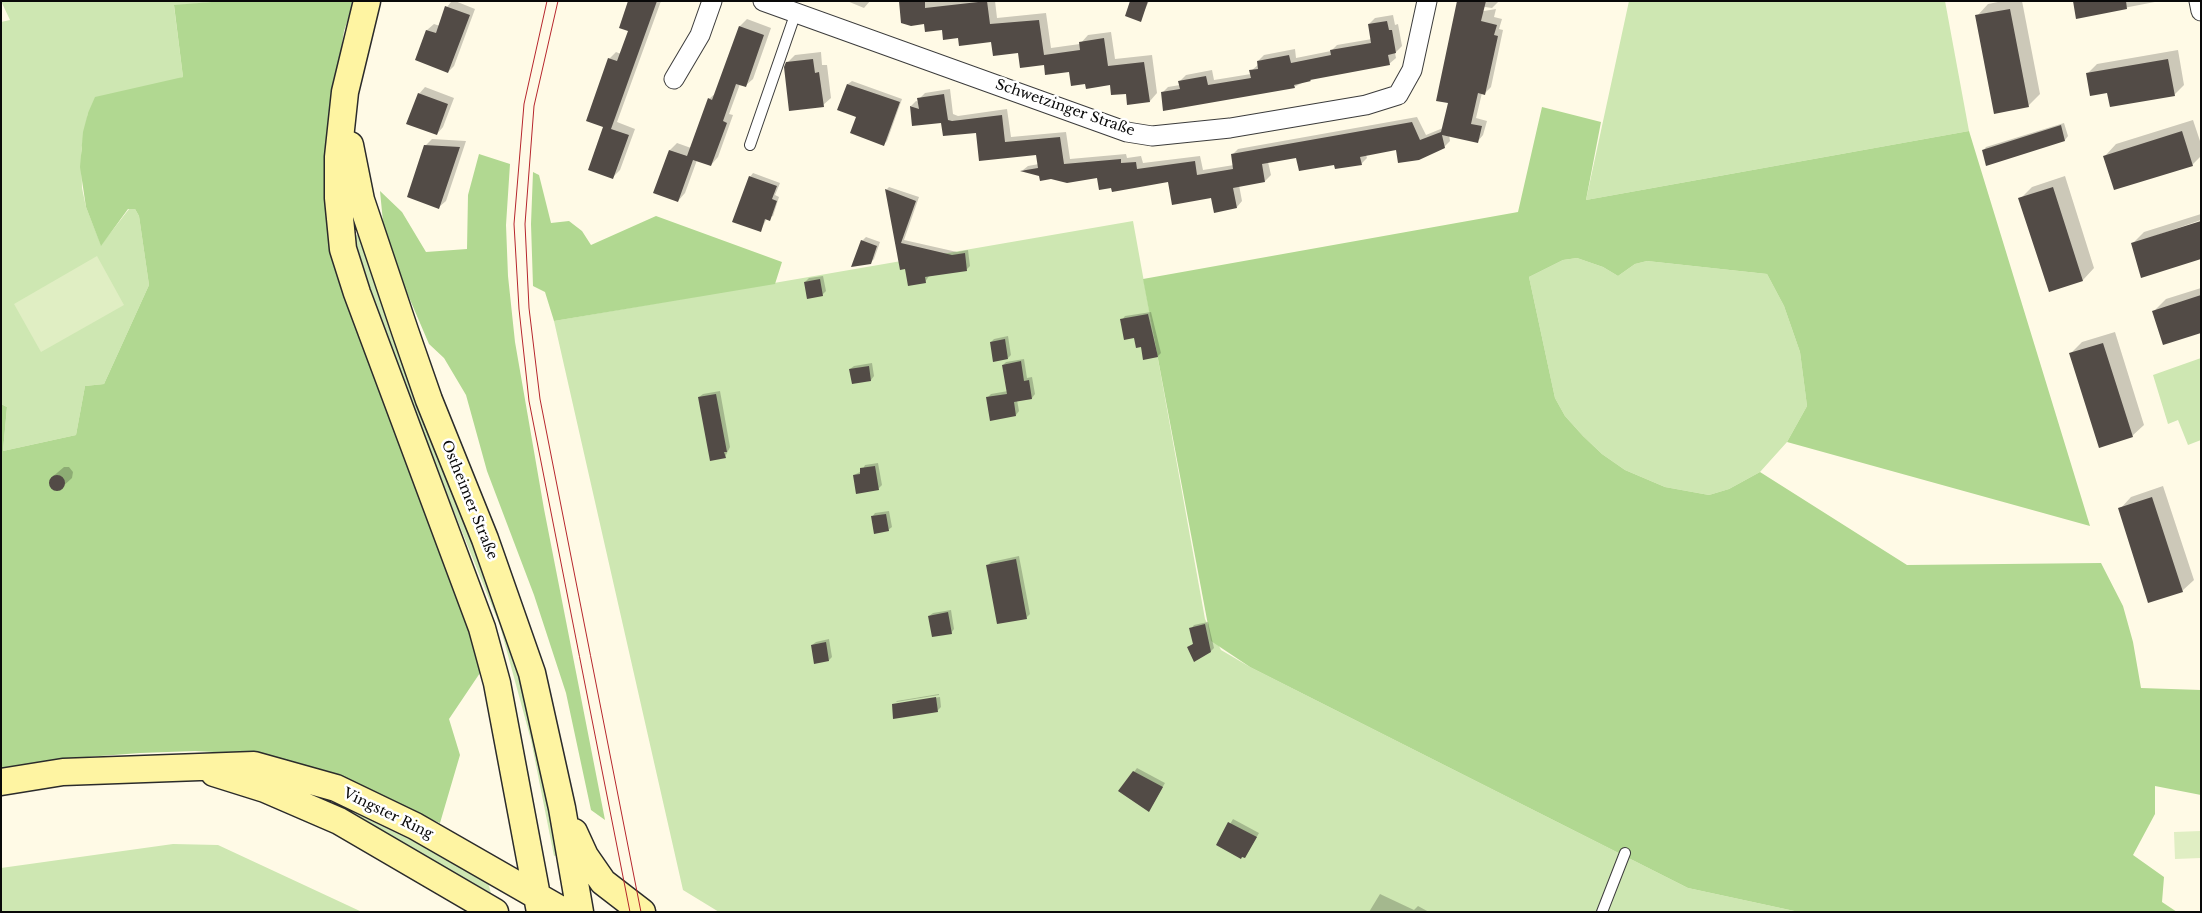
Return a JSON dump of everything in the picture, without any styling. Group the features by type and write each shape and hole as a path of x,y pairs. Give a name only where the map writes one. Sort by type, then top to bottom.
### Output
{"main road":[{"name":"Ostheimer Straße","path":"367,1 345,92 338,158 338,198 342,242 357,293 482,628 496,683 539,903"},
{"name":"Ostheimer Straße","path":"345,92 350,148 361,200 429,400 485,539 532,673 562,808 580,912"},
{"path":"342,242 356,232 364,231 372,234"},
{"name":"Vingster Ring","path":"1,782 63,772 254,765 336,788 414,826 539,903 565,912"},
{"name":"Vingster Ring","path":"194,766 265,789 339,821 495,912"},
{"path":"562,808 585,856 603,882 642,912"}],"street":[{"path":"674,79 700,35 712,1"},
{"name":"Schwetzinger Straße","path":"763,1 1127,132 1152,136 1222,129 1366,105 1398,95 1412,70 1427,1"},
{"path":"2199,1 2201,11"}],"lane":[{"path":"750,145 796,12"},
{"path":"1602,912 1624,853"}],"green space":[{"path":"1,1 224,1 174,6 183,77 88,113 81,151 82,188 86,207 101,245 129,209 135,209 139,216 149,285 104,384 85,386 76,435 3,451 7,407 1,404 1,22 10,20"},
{"path":"224,1 354,1 344,31 330,122 326,189 482,670 449,719 460,755 440,823 321,773 252,754 195,751 140,753 87,757 1,772 1,404 7,407 3,451 76,435 85,386 104,384 149,285 139,216 135,209 128,209 101,246 86,207 80,167 83,132 88,113 95,97 183,77 174,5"},
{"path":"1629,1 1945,1 1969,131 1586,200"},
{"path":"1542,107 1601,122 1586,200 1969,131 2090,526 1787,442 1807,406 1800,352 1784,306 1767,274 1647,261 1635,264 1618,276 1603,267 1577,258 1563,260 1529,277 1555,398 1565,416 1583,436 1602,454 1625,470 1665,487 1709,495 1729,489 1760,472 1907,565 2101,563 2123,606 2133,642 2141,688 2201,690 2201,795 2155,786 2155,814 2133,855 2164,877 2162,902 2177,912 1799,912 1688,888 1250,667 1211,641 1143,279 1518,212"},
{"path":"479,154 510,164 506,225 508,276 515,342 544,509 605,820 591,810 566,693 534,595 487,471 466,395 444,358 429,344 393,260 383,222 380,191 402,212 426,252 467,249 468,195"},
{"path":"533,172 539,175 551,223 569,221 582,231 591,245 656,216 782,262 775,284 554,321 545,292 533,286 531,224"},
{"path":"1133,221 1205,619 1221,650 1250,667 1688,888 1799,912 719,912 683,890 554,321"},
{"path":"360,236 391,334 510,629 560,854 554,856 531,740 500,626 364,288 354,237"},
{"path":"97,256 124,305 41,352 14,304"},
{"path":"1577,258 1603,267 1618,276 1635,264 1647,261 1767,274 1784,306 1800,352 1807,406 1787,442 1760,472 1729,489 1709,495 1665,487 1625,470 1602,454 1565,416 1555,398 1529,277 1563,260"},
{"path":"2201,358 2201,440 2188,445 2178,420 2168,424 2153,375"},
{"path":"338,805 417,843 488,883 491,893 335,806"},
{"path":"2201,831 2201,858 2175,859 2174,832"},
{"path":"173,844 218,845 362,912 1,912 1,868"}],"building":[{"path":"628,1 657,1 611,129 629,135 613,179 588,170 603,127 586,121 608,58 617,61 628,31 619,28"},
{"path":"899,1 925,1 925,8 987,1 990,24 1039,20 1044,55 1080,50 1079,42 1104,38 1108,66 1144,62 1150,102 1127,105 1126,94 1111,95 1110,85 1086,89 1085,84 1071,86 1069,72 1045,75 1044,65 1020,68 1018,53 993,56 991,42 959,46 958,38 943,40 942,30 925,32 924,24 911,26 901,23"},
{"path":"1130,1 1148,1 1141,22 1125,16"},
{"path":"1457,1 1486,1 1481,21 1497,25 1494,35 1498,36 1485,95 1478,93 1471,124 1482,126 1478,143 1442,135 1445,148 1419,160 1398,163 1396,150 1360,157 1362,165 1335,169 1334,165 1299,171 1296,158 1262,164 1265,182 1233,188 1237,208 1214,213 1211,198 1172,205 1168,182 1112,192 1111,188 1099,190 1097,178 1067,183 1051,179 1040,181 1039,176 1020,171 1038,168 1036,155 979,161 976,133 943,136 941,123 912,126 910,106 919,109 917,98 944,94 948,120 1002,115 1005,142 1060,137 1064,164 1121,159 1121,163 1136,162 1137,169 1195,161 1197,175 1233,169 1231,154 1412,122 1420,140 1441,132 1448,103 1436,101"},
{"path":"2073,1 2126,1 2127,9 2076,19"},
{"path":"445,6 470,15 448,73 415,60 426,30 436,33"},
{"path":"2010,9 2029,107 1994,114 1975,15"},
{"path":"1387,21 1389,30 1392,30 1396,53 1388,55 1390,65 1310,80 1294,85 1295,88 1163,111 1161,92 1180,89 1178,81 1206,76 1208,85 1251,78 1249,70 1258,69 1257,61 1289,55 1291,63 1331,55 1330,50 1371,43 1368,24"},
{"path":"739,26 764,35 746,87 736,84 723,121 727,123 711,166 693,160 678,202 653,193 669,150 687,156 708,98 712,100"},
{"path":"813,59 815,73 819,72 824,107 789,111 784,67 786,62"},
{"path":"2168,59 2175,96 2110,107 2107,93 2090,96 2086,73"},
{"path":"847,84 900,102 884,146 850,133 856,117 837,110"},
{"path":"418,93 448,104 437,135 406,124"},
{"path":"2061,125 2065,141 1986,166 1982,150"},
{"path":"2182,131 2193,166 2114,190 2103,156"},
{"path":"424,145 460,147 439,209 407,197"},
{"path":"749,176 777,186 772,199 777,201 770,221 765,219 761,232 732,222"},
{"path":"2053,187 2083,281 2049,292 2018,198"},
{"path":"885,189 916,201 901,243 952,255 965,253 967,271 925,277 926,283 908,286 905,269 900,270"},
{"path":"2201,221 2201,259 2141,278 2131,243"},
{"path":"861,240 877,246 871,264 851,267"},
{"path":"820,279 823,296 807,299 804,282"},
{"path":"2201,295 2201,333 2163,345 2152,311"},
{"path":"1148,314 1158,357 1143,360 1141,347 1136,348 1134,338 1124,340 1120,319"},
{"path":"1005,339 1008,359 993,362 990,342"},
{"path":"2103,343 2133,437 2099,448 2069,353"},
{"path":"1021,361 1024,381 1029,380 1032,399 1014,402 1016,416 990,421 986,397 1007,394 1002,365"},
{"path":"869,366 871,381 852,384 849,369"},
{"path":"716,394 727,452 724,452 726,458 710,461 698,397"},
{"path":"875,466 879,490 856,494 853,475 860,474 860,468"},
{"path":"54,475 60,475 65,480 63,489 54,491 49,486 49,480"},
{"path":"2152,497 2183,592 2148,603 2118,508"},
{"path":"886,514 889,531 874,534 871,516"},
{"path":"1016,559 1027,619 997,624 986,565"},
{"path":"948,612 952,634 932,637 928,616"},
{"path":"1205,624 1211,652 1194,662 1187,647 1193,644 1189,628"},
{"path":"826,642 829,661 814,664 811,645"},
{"path":"936,697 938,712 893,719 892,704"},
{"path":"1133,771 1163,787 1149,812 1118,791"},
{"path":"1228,822 1257,837 1245,858 1242,857 1241,859 1216,845"}],"tram line":[{"path":"547,1 524,104 514,224 519,309 529,401 630,912"},
{"path":"558,1 534,106 525,224 529,308 540,399 641,912"}]}
